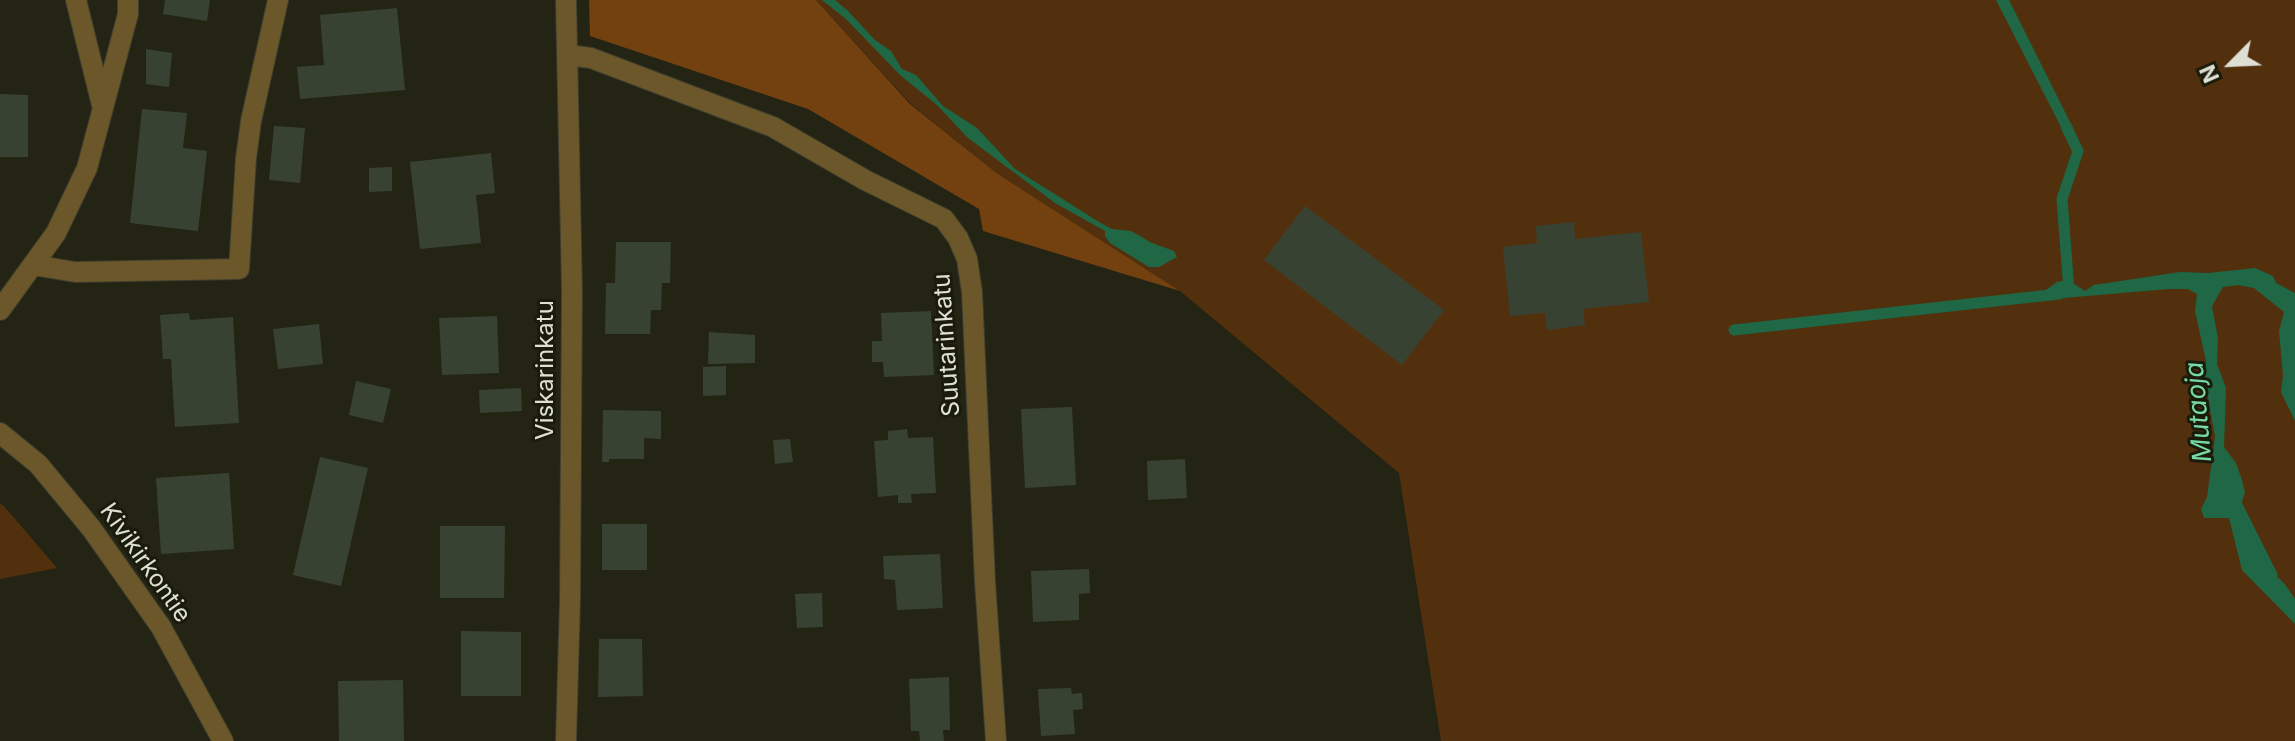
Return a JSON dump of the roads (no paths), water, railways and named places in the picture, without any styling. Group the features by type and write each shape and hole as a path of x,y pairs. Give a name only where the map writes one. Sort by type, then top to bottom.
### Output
{"street":[{"path":"76,0 103,108"},
{"path":"0,310 56,233 87,168 128,14 128,0"},
{"path":"33,265 75,272 239,269 249,133 278,0"},
{"name":"Viskarinkatu","path":"566,0 572,305 566,741"},
{"name":"Suutarinkatu","path":"568,55 591,58 773,127 865,180 944,219 958,238 967,259 972,292 985,582 996,741"},
{"name":"Kivikirkontie","path":"0,433 38,464 91,528 161,627 223,741"}],"waterway":[{"path":"2066,126 2078,151 2062,199 2069,291"},
{"path":"1734,330 2059,294"},
{"name":"Mutaoja","path":"2235,501 2272,575"}]}
